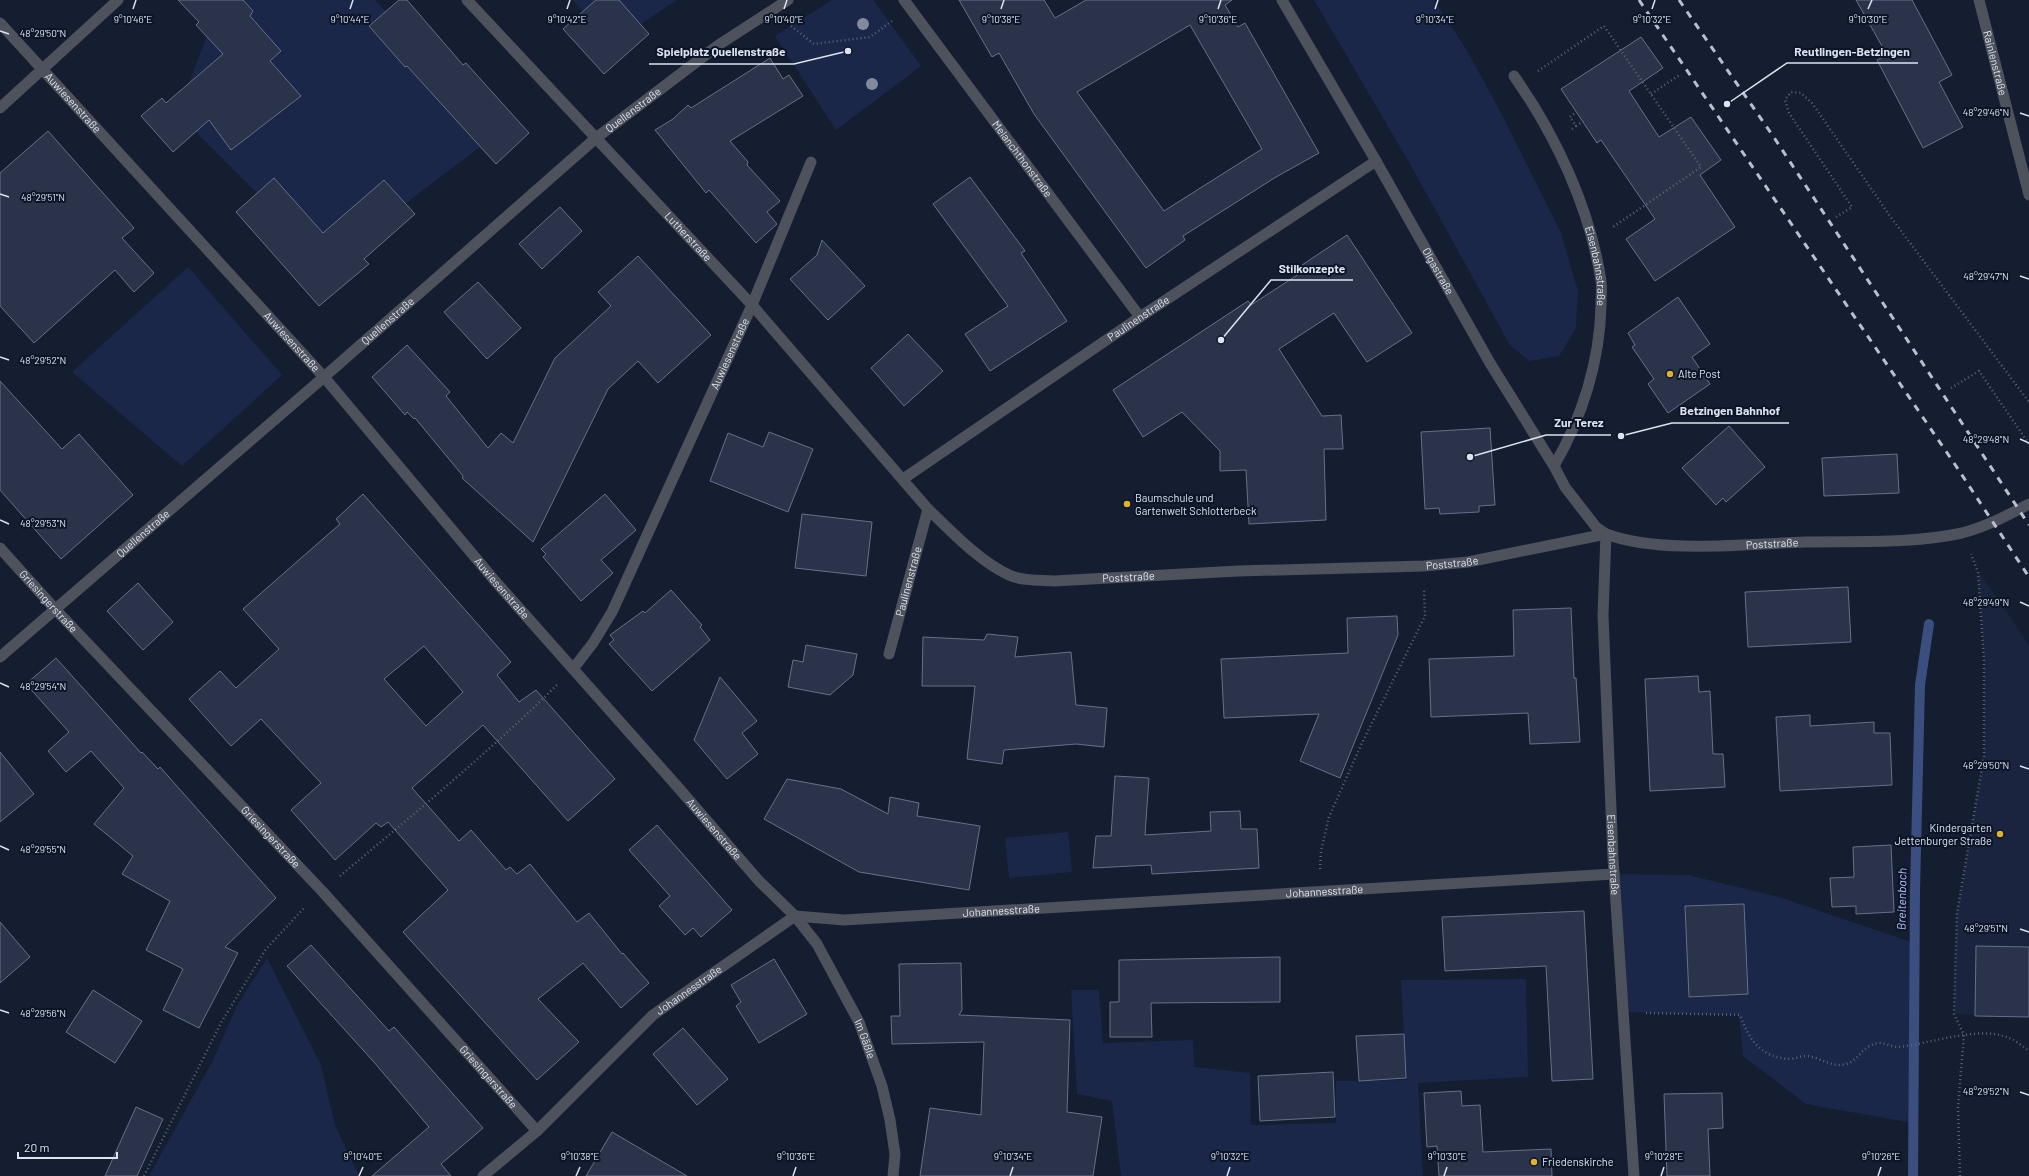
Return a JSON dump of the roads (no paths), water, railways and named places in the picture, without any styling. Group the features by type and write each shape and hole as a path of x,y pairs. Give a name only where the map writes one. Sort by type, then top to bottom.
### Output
{"street":[{"path":"0,108 118,0"},
{"name":"Lutherstraße","path":"467,0 752,305 903,479"},
{"name":"Quellenstraße","path":"0,657 324,378 596,138 720,44 788,0"},
{"name":"Olgastraße","path":"1282,0 1376,161 1490,362 1554,466 1565,487 1596,527 1606,534"},
{"name":"Rainlenstraße","path":"1979,0 2029,195"},
{"name":"Melanchthonstraße","path":"907,4 1140,317"},
{"name":"Auwiesenstraße","path":"0,23 324,378 495,581 759,881 795,916"},
{"name":"Eisenbahnstraße","path":"1517,80 1569,172 1584,212 1601,282 1600,326 1592,366 1579,415 1568,441 1554,466"},
{"name":"Paulinenstraße","path":"903,479 1140,317 1376,161"},
{"name":"Auwiesenstraße","path":"573,669 593,643 612,612 752,305 811,162"},
{"name":"Poststraße","path":"903,479 928,509 954,534 989,563 1009,576 1031,580 1054,581 1238,571 1424,566 1468,562 1606,534 1624,540 1675,545 1923,539 1964,532 2002,518 2029,504"},
{"name":"Paulinenstraße","path":"889,654 928,509"},
{"name":"Eisenbahnstraße","path":"1606,534 1603,615 1614,874 1634,1176"},
{"name":"Griesingerstraße","path":"0,548 55,609 322,891 537,1131"},
{"name":"Johannesstraße","path":"483,1176 537,1131 652,1015 795,916 844,920 1614,874"},
{"name":"Im Gäßle","path":"795,916 817,944 859,1022 882,1086 890,1120 895,1154 894,1176"}],"waterway":[{"name":"Breitenbach","path":"1913,1176 1915,891 1920,685 1929,624"}],"railway":[{"path":"1639,0 1956,466 2029,577"},
{"path":"1679,0 1775,139 2029,525"}],"place":[{"name":"Spielplatz Quellenstraße","path":"848,51"},
{"name":"Reutlingen-Betzingen","path":"1727,104"},
{"name":"Stilkonzepte","path":"1221,340"},
{"name":"Alte Post","path":"1670,374"},
{"name":"Betzingen Bahnhof","path":"1621,436"},
{"name":"Zur Terez","path":"1470,457"},
{"name":"Baumschule und Gartenwelt Schlotterbeck","path":"1127,504"},
{"name":"Kindergarten Jettenburger Straße","path":"2000,834"},
{"name":"Friedenskirche","path":"1534,1162"}]}
